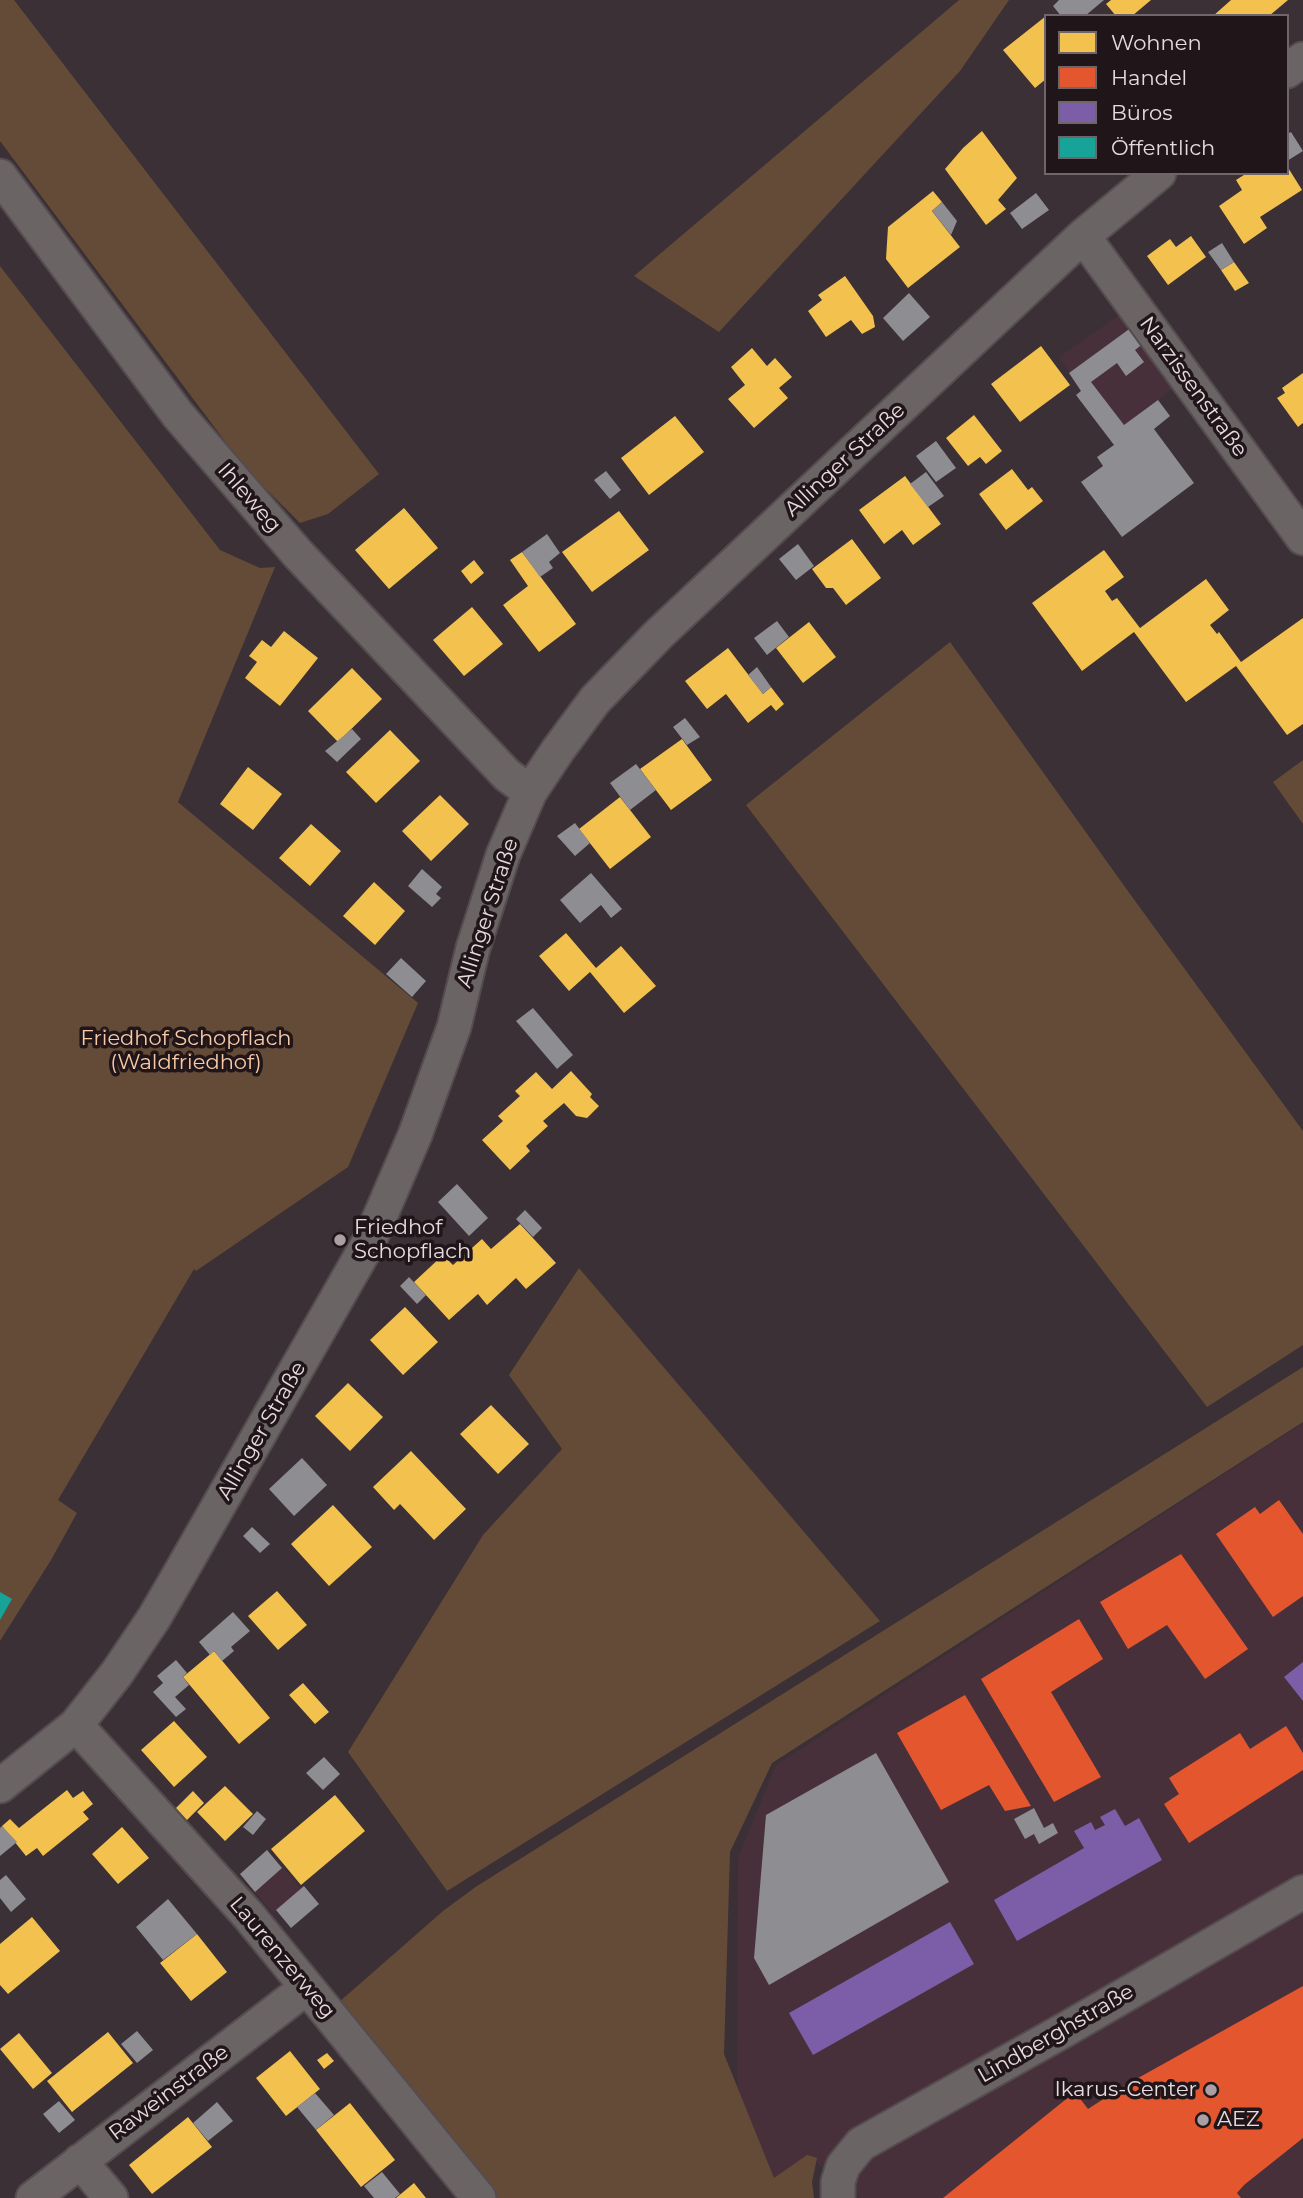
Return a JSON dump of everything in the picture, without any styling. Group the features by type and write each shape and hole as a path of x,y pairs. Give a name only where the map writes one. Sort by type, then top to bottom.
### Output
{"street":[{"path":"1289,69 1303,58"},
{"name":"Allinger Straße","path":"0,1786 76,1725 154,1618 369,1242 415,1135 454,1027 473,948 491,891 530,793 558,750 595,700 659,634 1083,236 1157,175"},
{"name":"Ihleweg","path":"0,176 195,435 307,564 507,775 530,793"},
{"name":"Narzissenstraße","path":"1083,236 1303,538"},
{"name":"Laurenzerweg","path":"76,1725 248,1915 479,2198"},
{"name":"Lindberghstraße","path":"838,2198 838,2182 844,2166 861,2144 1303,1892"},
{"name":"Raweinstraße","path":"33,2198 306,1988"},
{"path":"80,2161 111,2198"}],"shaded area":[{"path":"1122,313 1176,386 1158,400 1170,416 1136,442 1124,425 1107,437 1076,395 1081,390 1059,357"},
{"path":"1303,1423 1303,2198 860,2198 807,2155 774,2179 737,2087 738,1858 776,1765"},
{"path":"267,1850 319,1904 276,1910 273,1913 240,1874"}],"green space":[{"path":"0,0 14,0 379,474 328,514 300,523 245,468 0,141"},
{"path":"959,0 1009,0 960,71 719,332 634,276"},
{"name":"Friedhof Schopflach (Waldfriedhof)","path":"0,266 220,550 260,568 275,567 178,802 418,1003 348,1167 196,1271 194,1269 58,1500 77,1513 0,1641"},
{"path":"950,642 1303,1131 1303,1345 1207,1407 746,805"},
{"path":"1303,760 1303,824 1273,782"},
{"path":"579,1268 880,1621 447,1891 348,1752 483,1535 562,1449 509,1375"},
{"path":"1303,1367 1303,1422 772,1763 730,1852 724,2054 774,2178 807,2155 817,2158 812,2182 814,2198 495,2198 430,2113 338,2003 443,1911 477,1886"}],"building: Wohnen":[{"path":"1111,0 1151,0 1134,14 1114,14 1106,4"},
{"path":"1231,0 1288,0 1271,14 1215,14"},
{"path":"1044,18 1044,81 1035,88 1003,50"},
{"path":"982,131 1017,178 998,200 1006,209 986,225 945,169"},
{"path":"1289,169 1302,190 1260,217 1267,228 1244,244 1219,206 1242,190 1236,180 1244,175 1289,175"},
{"path":"933,191 942,202 932,211 960,247 908,288 886,259 888,227"},
{"path":"1191,236 1206,257 1168,285 1147,256 1170,239 1176,247"},
{"path":"1234,262 1249,283 1235,291 1221,270"},
{"path":"845,276 873,316 875,327 862,334 851,320 826,337 808,311 822,300 818,295"},
{"path":"1041,346 1070,385 1020,422 991,384"},
{"path":"752,348 767,366 775,358 792,377 779,388 788,398 754,428 728,399 745,385 731,367"},
{"path":"1303,373 1303,423 1298,427 1277,398 1285,393 1282,388"},
{"path":"974,415 1002,451 986,464 980,457 968,466 946,438"},
{"path":"675,416 704,452 649,495 621,458"},
{"path":"1012,469 1028,490 1032,487 1043,501 1006,530 979,494"},
{"path":"905,476 941,524 913,545 902,530 884,544 859,510"},
{"path":"404,508 438,548 389,589 355,550"},
{"path":"619,511 649,550 592,592 562,552"},
{"path":"852,539 881,578 846,605 833,588 826,588 812,569"},
{"path":"1104,550 1124,577 1105,591 1112,601 1117,598 1140,628 1206,579 1229,610 1210,625 1217,634 1219,632 1241,662 1303,618 1303,724 1287,735 1236,666 1186,702 1134,632 1082,671 1032,603"},
{"path":"522,552 576,624 539,652 503,605 528,586 510,560"},
{"path":"474,560 484,573 471,584 461,571"},
{"path":"472,607 503,644 464,676 433,640"},
{"path":"809,622 836,657 803,683 776,648"},
{"path":"284,631 318,658 280,706 245,678 257,662 249,656 262,640 271,647"},
{"path":"728,648 763,694 771,687 784,704 776,711 771,705 748,723 726,694 707,709 685,681"},
{"path":"352,668 382,699 338,742 308,711"},
{"path":"390,730 420,761 376,803 346,772"},
{"path":"682,739 712,780 671,810 640,769"},
{"path":"248,767 282,794 253,830 220,804"},
{"path":"440,795 469,824 431,861 402,831"},
{"path":"620,797 651,837 610,869 579,829"},
{"path":"311,824 341,851 310,886 279,858"},
{"path":"374,882 405,911 375,945 343,916"},
{"path":"566,933 596,968 621,946 656,986 624,1013 590,972 569,991 539,956"},
{"path":"571,1071 599,1106 587,1118 576,1116 564,1103 543,1121 548,1126 526,1146 530,1151 510,1170 482,1140 503,1121 498,1116 520,1096 515,1091 536,1072 552,1089"},
{"path":"520,1224 556,1263 526,1289 516,1278 487,1305 478,1294 449,1320 414,1282 443,1255 453,1265 482,1239 491,1249"},
{"path":"405,1307 438,1342 403,1375 370,1340"},
{"path":"348,1383 383,1417 350,1451 315,1416"},
{"path":"491,1405 529,1444 498,1474 460,1434"},
{"path":"411,1451 466,1509 434,1540 400,1504 394,1510 373,1487"},
{"path":"333,1505 372,1547 329,1586 291,1544"},
{"path":"277,1591 307,1625 278,1650 248,1616"},
{"path":"214,1651 270,1718 239,1744 183,1677"},
{"path":"303,1683 329,1712 315,1724 289,1695"},
{"path":"174,1721 207,1757 174,1787 141,1750"},
{"path":"225,1786 253,1814 225,1841 197,1812"},
{"path":"67,1790 73,1798 83,1791 93,1804 83,1812 89,1819 43,1856 37,1848 26,1856 2,1826 10,1819 19,1828"},
{"path":"193,1791 204,1803 185,1822 174,1810"},
{"path":"335,1795 365,1831 301,1885 271,1849"},
{"path":"122,1827 149,1858 118,1884 92,1854"},
{"path":"32,1917 60,1951 8,1994 0,1985 0,1944"},
{"path":"197,1934 227,1972 191,2001 160,1963"},
{"path":"108,2032 133,2063 72,2112 47,2081"},
{"path":"19,2033 52,2073 33,2089 0,2049"},
{"path":"290,2051 320,2089 286,2116 256,2078"},
{"path":"327,2053 334,2061 324,2069 317,2060"},
{"path":"350,2103 395,2160 361,2187 316,2130"},
{"path":"188,2117 212,2147 152,2194 129,2165"},
{"path":"414,2183 426,2198 396,2198"}],"building: Handel":[{"path":"1279,1500 1303,1534 1303,1596 1273,1617 1216,1534 1255,1507 1260,1514"},
{"path":"1181,1554 1248,1649 1205,1679 1167,1625 1128,1649 1100,1602"},
{"path":"1079,1619 1103,1659 1051,1692 1101,1777 1054,1802 981,1679"},
{"path":"965,1695 1031,1806 1005,1811 989,1785 941,1810 897,1733"},
{"path":"1286,1726 1303,1753 1303,1770 1189,1843 1164,1804 1179,1794 1169,1778 1240,1733 1250,1749"},
{"name":"Ikarus-Center","path":"1303,1986 1303,2138 1244,2185 1237,2193 1241,2198 943,2198 1075,2092 1088,2109 1122,2087"}],"building: Büros":[{"path":"1303,1662 1303,1701 1284,1677"},
{"path":"1115,1809 1125,1826 1139,1818 1162,1860 1017,1941 994,1900 1084,1848 1074,1831 1091,1822 1095,1830 1105,1825 1100,1817"},
{"path":"950,1922 974,1964 813,2055 789,2013"}],"building: Öffentlich":[{"path":"0,1592 12,1599 0,1620"}],"building: Industrie":[{"path":"1059,0 1104,0 1087,14 1059,14 1053,6"},
{"path":"1291,132 1303,151 1289,160"},
{"path":"1036,193 1049,210 1022,229 1010,213"},
{"path":"942,202 957,221 951,235 932,211"},
{"path":"1222,243 1234,262 1221,270 1208,252"},
{"path":"909,293 930,317 903,341 883,318"},
{"path":"1132,327 1144,343 1135,350 1144,362 1126,376 1117,363 1091,382 1124,425 1158,400 1170,416 1154,429 1194,483 1122,537 1081,482 1103,466 1097,457 1114,445 1076,395 1081,391 1069,373"},
{"path":"936,441 956,468 936,482 916,456"},
{"path":"606,471 621,490 610,499 594,480"},
{"path":"926,472 944,496 928,507 910,484"},
{"path":"547,534 560,553 549,562 553,568 540,577 522,552"},
{"path":"798,544 814,566 796,580 779,559"},
{"path":"777,621 789,637 767,655 754,638"},
{"path":"757,667 771,687 763,694 748,675"},
{"path":"685,718 700,737 687,745 673,727"},
{"path":"352,729 361,739 337,762 325,751"},
{"path":"636,764 656,790 630,810 610,783"},
{"path":"575,823 590,843 575,856 557,836"},
{"path":"422,869 442,887 436,894 441,898 432,907 408,886"},
{"path":"591,873 622,909 611,918 601,905 580,923 560,900"},
{"path":"401,958 426,981 412,997 386,974"},
{"path":"533,1008 573,1055 557,1069 516,1021"},
{"path":"457,1184 488,1218 469,1236 438,1202"},
{"path":"525,1210 542,1228 533,1237 516,1219"},
{"path":"409,1277 426,1295 417,1304 400,1286"},
{"path":"302,1458 327,1485 294,1516 269,1489"},
{"path":"252,1527 270,1544 260,1553 243,1536"},
{"path":"233,1612 250,1631 231,1647 234,1651 222,1661 214,1651 210,1655 199,1642"},
{"path":"176,1660 187,1673 183,1677 189,1685 175,1697 186,1709 176,1717 153,1692 163,1683 157,1676"},
{"path":"876,1753 949,1882 769,1985 754,1958 766,1815"},
{"path":"324,1757 340,1774 323,1790 306,1773"},
{"path":"1034,1808 1044,1828 1053,1823 1058,1833 1039,1844 1034,1834 1025,1839 1014,1819"},
{"path":"257,1811 266,1819 253,1835 243,1827"},
{"path":"2,1826 17,1842 0,1856 0,1828"},
{"path":"267,1850 282,1868 255,1892 240,1874"},
{"path":"6,1875 26,1899 11,1912 0,1898 0,1880"},
{"path":"304,1886 319,1904 291,1928 276,1910"},
{"path":"168,1899 197,1934 163,1960 136,1927"},
{"path":"137,2031 153,2050 137,2063 121,2044"},
{"path":"315,2093 334,2115 316,2130 297,2107"},
{"path":"59,2101 75,2120 59,2133 43,2114"},
{"path":"217,2102 233,2121 208,2141 193,2123"},
{"path":"382,2172 400,2194 395,2198 374,2198 364,2186"}],"place":[{"name":"Friedhof Schopflach","path":"340,1240"},
{"name":"Ikarus-Center","path":"1211,2090"},
{"name":"AEZ","path":"1203,2120"}]}
